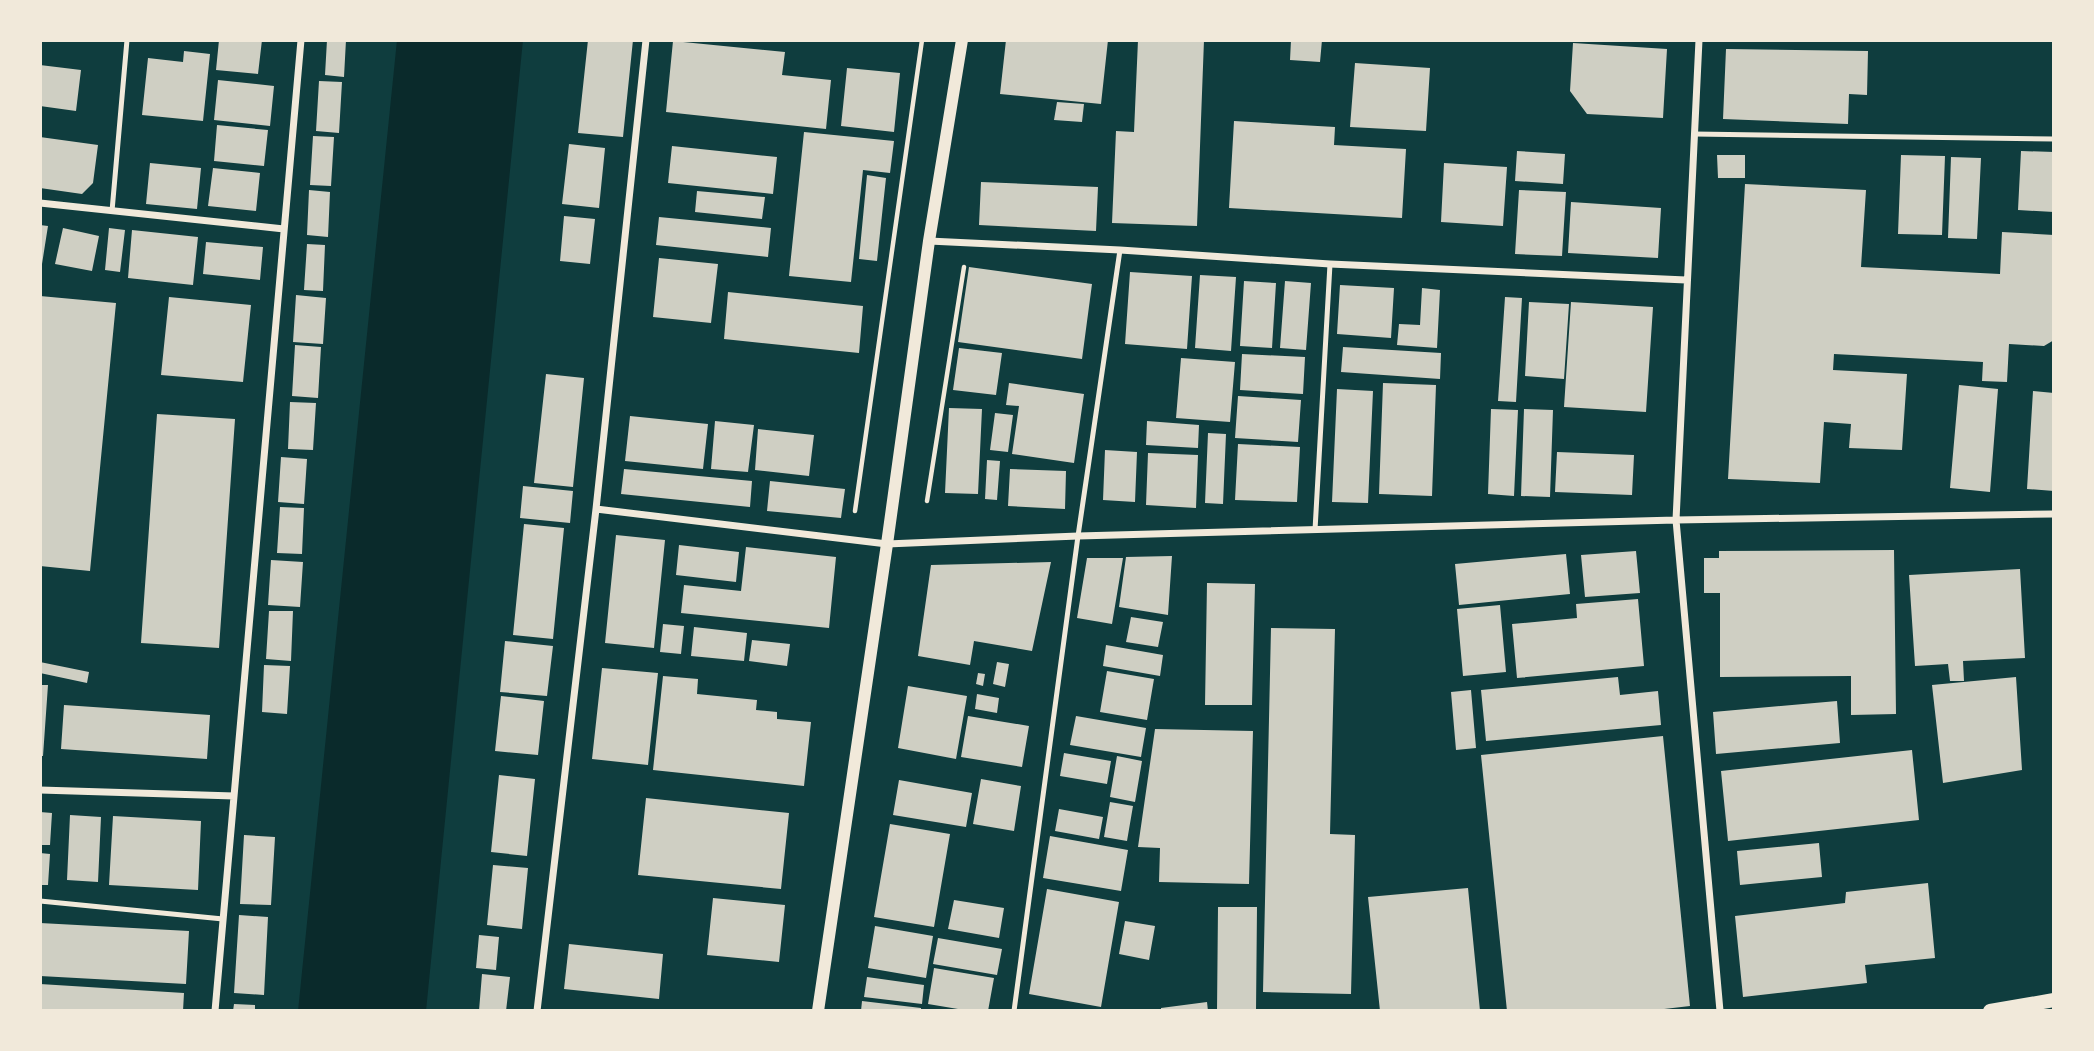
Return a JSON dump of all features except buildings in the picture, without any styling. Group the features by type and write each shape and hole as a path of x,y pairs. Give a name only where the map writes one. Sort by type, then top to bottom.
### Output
{"main road":[{"path":"1990,1011 2054,1000"}],"street":[{"path":"215,1011 301,40"},
{"path":"537,1011 596,509 646,40"},
{"path":"818,1011 929,242 962,40"},
{"path":"1699,40 1676,520 1720,1011"},
{"path":"40,203 284,229"},
{"path":"929,242 1686,280"},
{"path":"596,509 887,544 1078,536 1676,520 2054,514"},
{"path":"40,790 234,796"}],"lane":[{"path":"111,211 127,40"},
{"path":"1694,134 2054,139"},
{"path":"1014,1011 1078,536 1120,250"},
{"path":"1315,530 1330,264"},
{"path":"40,901 223,919"}],"path":[{"path":"855,511 922,40"},
{"path":"927,501 964,266"}],"water":[{"path":"397,40 523,40 426,1011 298,1011"}]}
